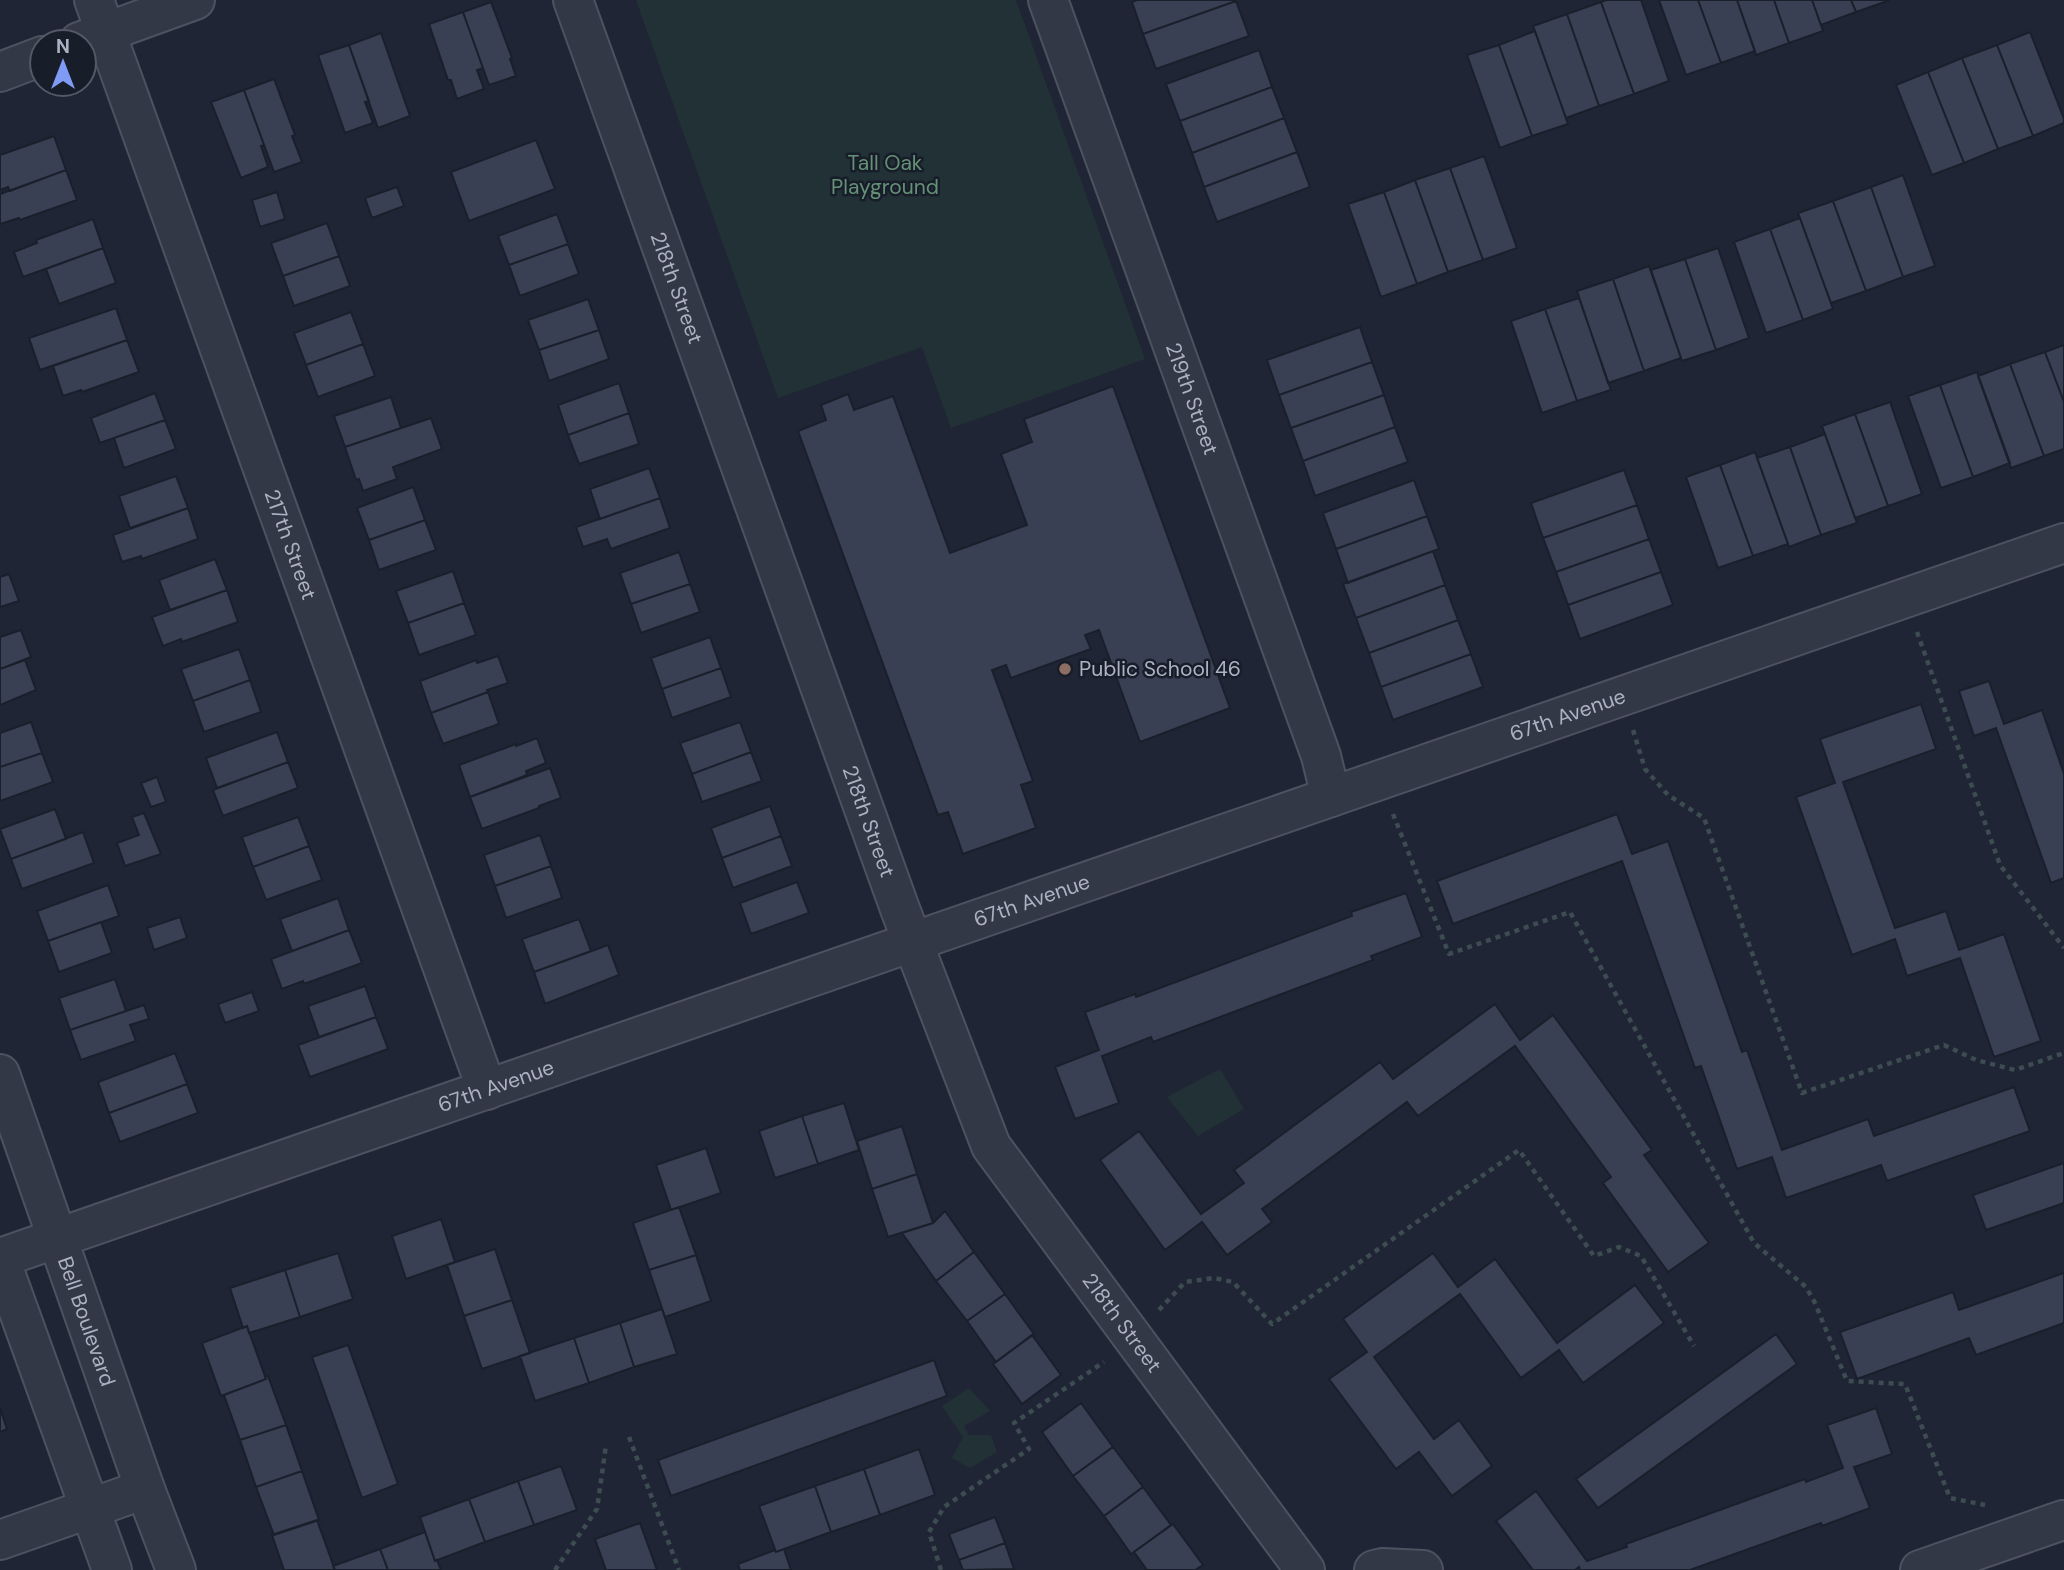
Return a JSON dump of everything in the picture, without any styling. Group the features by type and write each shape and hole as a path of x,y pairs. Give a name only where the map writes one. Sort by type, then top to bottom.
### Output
{"street":[{"path":"93,25 195,0"},
{"name":"218th Street","path":"573,0 896,899 991,1146 1305,1570"},
{"name":"219th Street","path":"1048,0 1321,756 1331,797"},
{"name":"217th Street","path":"93,25 486,1090"},
{"path":"0,72 28,61"},
{"name":"67th Avenue","path":"0,1259 2064,543"},
{"name":"Bell Boulevard","path":"0,1074 145,1489 176,1570"},
{"path":"0,1259 112,1570"},
{"path":"0,1540 145,1489"},
{"path":"1920,1570 2063,1520"},
{"path":"1378,1569 1423,1570"}],"path":[{"path":"1904,599 2000,864 2064,948"},
{"path":"1623,696 1645,769 1668,795 1704,818 1802,1093 1944,1045 1976,1060 2015,1070 2064,1053"},
{"path":"1380,780 1449,954 1570,912 1754,1243 1806,1287 1811,1295 1847,1381 1905,1384 1950,1498 1988,1505"},
{"path":"942,1570 929,1532 944,1507 1029,1449 1014,1423 1102,1364 1133,1337 1185,1282 1214,1278 1233,1282 1272,1324 1519,1150 1594,1256 1619,1247 1641,1256 1694,1346"},
{"path":"629,1437 679,1570"},
{"path":"555,1570 597,1509 606,1445"}],"green space":[{"name":"Tall Oak Playground","path":"636,0 1016,0 1145,359 951,428 922,347 778,398"},
{"path":"1220,1069 1244,1109 1198,1136 1167,1097"},
{"path":"969,1388 990,1411 964,1426 969,1435 991,1435 997,1452 970,1468 952,1458 963,1437 942,1406"}],"building":[{"path":"1641,0 1669,81 1634,94 1601,2"},
{"path":"1659,0 1698,0 1721,63 1686,75"},
{"path":"1698,0 1737,0 1755,51 1721,63"},
{"path":"1737,0 1774,0 1789,43 1756,55"},
{"path":"1774,0 1812,0 1823,31 1789,43"},
{"path":"1812,0 1851,0 1856,12 1821,25"},
{"path":"1851,0 1890,0 1856,12"},
{"path":"1236,1 1143,34 1132,2"},
{"path":"1236,1 1249,36 1156,69 1143,34"},
{"path":"491,2 516,76 489,85 463,12"},
{"path":"1601,2 1634,94 1599,106 1567,14"},
{"path":"463,12 483,68 477,70 484,89 457,99 429,24"},
{"path":"1567,14 1599,106 1566,118 1533,26"},
{"path":"1535,31 1568,124 1532,136 1499,45"},
{"path":"2030,32 2064,119 2064,123 2033,136 1997,45"},
{"path":"381,33 410,116 378,128 349,45"},
{"path":"349,45 369,101 365,102 373,123 345,133 318,55"},
{"path":"1499,45 1532,136 1500,148 1467,55"},
{"path":"1997,45 2033,136 1998,149 1962,58"},
{"path":"1259,50 1272,87 1180,121 1166,84"},
{"path":"1962,58 1998,149 1964,163 1928,72"},
{"path":"1928,72 1964,163 1932,175 1896,85"},
{"path":"274,79 302,162 274,172 244,90"},
{"path":"1272,87 1284,118 1192,153 1180,121"},
{"path":"244,90 264,145 261,146 268,167 241,178 211,102"},
{"path":"1284,118 1297,152 1204,187 1192,153"},
{"path":"54,136 66,170 10,191 8,187 0,190 0,155"},
{"path":"536,140 555,189 469,221 451,172"},
{"path":"1297,152 1310,187 1217,222 1204,187"},
{"path":"1484,156 1517,248 1483,260 1450,168"},
{"path":"1450,168 1483,260 1448,272 1415,180"},
{"path":"66,170 77,200 20,220 19,218 0,224 0,194"},
{"path":"1903,175 1935,266 1903,277 1871,187"},
{"path":"1415,180 1448,272 1417,284 1384,192"},
{"path":"397,187 404,206 372,218 365,198"},
{"path":"1871,187 1903,277 1866,291 1833,201"},
{"path":"277,192 285,219 260,227 252,200"},
{"path":"1384,192 1417,284 1381,297 1348,204"},
{"path":"1833,201 1866,291 1831,303 1798,213"},
{"path":"557,214 568,244 509,265 498,236"},
{"path":"1800,218 1833,309 1803,320 1770,229"},
{"path":"93,219 103,248 23,277 14,252 37,243 36,240"},
{"path":"327,223 339,256 283,276 271,243"},
{"path":"1770,229 1803,320 1766,333 1734,242"},
{"path":"568,244 579,274 520,296 509,265"},
{"path":"103,248 116,283 59,304 46,269"},
{"path":"1718,248 1749,338 1716,350 1685,259"},
{"path":"339,256 350,286 294,306 283,276"},
{"path":"1685,259 1716,350 1682,361 1651,270"},
{"path":"1649,266 1681,358 1644,371 1613,279"},
{"path":"1613,279 1644,371 1608,383 1577,291"},
{"path":"1579,298 1611,390 1577,401 1545,309"},
{"path":"588,299 599,330 539,350 528,320"},
{"path":"116,308 127,340 40,370 29,338"},
{"path":"1545,309 1577,401 1542,413 1511,321"},
{"path":"351,312 363,344 306,365 294,333"},
{"path":"1360,327 1372,362 1279,395 1267,360"},
{"path":"599,330 609,359 549,381 539,350"},
{"path":"127,340 139,372 63,396 53,366"},
{"path":"363,344 375,376 318,397 306,365"},
{"path":"2064,345 2064,402 2045,352"},
{"path":"2045,352 2064,402 2064,449 2044,456 2010,364"},
{"path":"1372,362 1384,395 1291,428 1279,395"},
{"path":"2010,364 2044,456 2011,468 1978,376"},
{"path":"1977,372 2010,463 1973,477 1940,385"},
{"path":"619,383 629,413 568,435 558,405"},
{"path":"1940,385 1973,477 1941,488 1908,396"},
{"path":"1113,386 1230,708 1140,742 1099,630 1085,635 1091,649 1011,678 1006,665 992,670 1033,781 1021,785 1036,828 963,854 948,812 938,815 798,431 826,420 821,405 848,394 854,410 893,396 950,553 1027,525 1001,454 1032,442 1024,419"},
{"path":"155,393 165,420 100,443 91,418"},
{"path":"1384,395 1395,427 1303,461 1291,428"},
{"path":"391,397 401,428 345,447 334,416"},
{"path":"1890,402 1922,494 1888,506 1855,414"},
{"path":"629,413 639,444 579,464 568,435"},
{"path":"1855,414 1888,506 1855,518 1822,426"},
{"path":"431,418 442,449 393,467 397,479 363,491 359,479 356,480 345,447"},
{"path":"165,420 176,449 124,468 114,438"},
{"path":"1395,427 1408,462 1315,496 1303,461"},
{"path":"1825,434 1857,523 1821,535 1790,447"},
{"path":"1790,447 1821,535 1789,547 1757,458"},
{"path":"1755,452 1788,544 1753,556 1720,465"},
{"path":"1720,465 1753,556 1718,568 1686,477"},
{"path":"649,468 660,498 600,519 590,489"},
{"path":"1624,470 1637,505 1543,538 1531,503"},
{"path":"176,476 188,508 130,528 119,496"},
{"path":"1414,480 1427,516 1336,549 1323,513"},
{"path":"413,487 425,520 369,540 357,508"},
{"path":"660,498 670,528 611,549 607,539 583,547 576,527"},
{"path":"1637,505 1649,539 1556,572 1543,538"},
{"path":"188,508 198,539 142,559 141,556 122,562 113,535"},
{"path":"1427,516 1439,549 1348,583 1336,549"},
{"path":"425,520 436,550 379,570 369,540"},
{"path":"1649,539 1661,572 1568,605 1556,572"},
{"path":"1433,551 1445,585 1356,618 1343,584"},
{"path":"679,552 690,584 631,604 620,573"},
{"path":"215,559 227,590 170,610 159,580"},
{"path":"453,571 464,603 408,623 396,591"},
{"path":"1661,572 1673,605 1580,639 1568,605"},
{"path":"9,574 19,601 0,607 0,577"},
{"path":"690,584 700,612 641,633 631,604"},
{"path":"1445,585 1458,620 1369,653 1356,618"},
{"path":"227,590 238,622 163,646 152,617"},
{"path":"464,603 476,635 419,655 408,623"},
{"path":"1458,620 1471,654 1381,687 1369,653"},
{"path":"21,630 31,657 0,669 0,637"},
{"path":"710,637 721,668 662,689 651,658"},
{"path":"239,649 250,680 193,701 181,669"},
{"path":"1471,654 1483,687 1393,720 1381,687"},
{"path":"498,656 508,683 431,713 420,681 476,660 477,663"},
{"path":"25,660 36,690 0,705 0,669"},
{"path":"721,668 731,697 672,718 662,689"},
{"path":"250,680 261,712 204,732 193,701"},
{"path":"1989,681 2004,724 2042,710 2064,774 2064,878 2051,883 1996,728 1974,736 1959,691"},
{"path":"488,692 499,724 443,744 431,713"},
{"path":"1921,704 1936,749 1843,782 1895,928 1946,911 1959,950 2004,934 2041,1041 1994,1057 1960,958 1907,976 1895,939 1852,955 1796,797 1835,783 1820,739"},
{"path":"31,722 42,753 0,767 0,733"},
{"path":"740,722 751,752 692,774 680,743"},
{"path":"277,732 288,762 217,788 206,758"},
{"path":"537,738 546,763 526,771 527,775 470,797 459,765"},
{"path":"751,752 762,781 702,802 692,774"},
{"path":"42,753 53,782 0,801 0,767"},
{"path":"288,762 298,788 223,816 213,790"},
{"path":"550,768 561,798 482,829 470,797"},
{"path":"157,777 166,802 151,807 141,783"},
{"path":"770,806 781,836 722,858 711,828"},
{"path":"55,809 66,839 11,859 0,829"},
{"path":"144,813 161,854 125,866 117,843 139,835 132,817"},
{"path":"1617,814 1632,854 1668,841 1742,1052 1747,1050 1782,1150 1868,1119 1874,1136 2014,1087 2030,1131 1887,1181 1881,1165 1786,1198 1772,1157 1737,1169 1701,1066 1695,1068 1622,861 1453,924 1437,881"},
{"path":"298,817 309,846 253,867 242,837"},
{"path":"83,832 94,863 22,889 11,859"},
{"path":"540,835 551,866 495,886 484,855"},
{"path":"781,836 792,866 733,888 722,858"},
{"path":"309,846 322,880 266,900 253,867"},
{"path":"551,866 562,898 506,918 495,886"},
{"path":"797,882 809,913 751,934 740,903"},
{"path":"108,885 119,916 48,941 37,911"},
{"path":"1406,893 1422,937 1371,956 1373,960 1153,1042 1151,1037 1102,1056 1119,1103 1075,1119 1055,1067 1099,1050 1085,1012 1135,994 1136,997"},
{"path":"338,898 349,930 292,951 280,919"},
{"path":"180,917 187,938 154,950 147,928"},
{"path":"579,919 591,951 534,972 522,939"},
{"path":"101,922 112,953 59,972 48,941"},
{"path":"349,930 362,963 282,989 271,959"},
{"path":"608,945 619,975 545,1004 534,972"},
{"path":"115,979 126,1011 70,1030 59,998"},
{"path":"365,986 376,1017 319,1037 308,1006"},
{"path":"252,992 259,1011 225,1023 218,1004"},
{"path":"1495,1004 1520,1040 1553,1015 1652,1150 1644,1155 1709,1243 1668,1272 1603,1183 1611,1177 1515,1046 1418,1116 1407,1102 1262,1209 1272,1222 1227,1255 1202,1222 1165,1250 1100,1160 1139,1131 1201,1214 1244,1183 1234,1170 1380,1062 1393,1079"},
{"path":"144,1005 149,1019 130,1025 136,1041 81,1060 70,1030"},
{"path":"376,1017 388,1049 310,1077 298,1045"},
{"path":"175,1053 187,1084 109,1113 98,1082"},
{"path":"187,1084 198,1113 120,1142 109,1113"},
{"path":"844,1103 859,1150 818,1164 802,1116"},
{"path":"802,1116 818,1164 775,1178 759,1131"},
{"path":"902,1126 917,1174 872,1189 857,1141"},
{"path":"706,1148 721,1193 671,1210 656,1165"},
{"path":"2064,1163 2064,1203 1986,1230 1973,1195"},
{"path":"917,1174 933,1223 888,1237 872,1189"},
{"path":"679,1207 696,1255 649,1270 633,1223"},
{"path":"945,1211 974,1252 936,1281 902,1233 933,1223"},
{"path":"441,1219 455,1262 406,1279 392,1236"},
{"path":"495,1249 512,1300 464,1316 447,1265"},
{"path":"974,1252 1005,1294 967,1321 936,1281"},
{"path":"338,1253 353,1299 300,1317 285,1270"},
{"path":"1433,1253 1458,1287 1495,1259 1557,1343 1635,1285 1664,1323 1583,1383 1559,1350 1521,1378 1460,1294 1374,1357 1434,1439 1459,1420 1492,1466 1452,1496 1419,1452 1396,1469 1329,1379 1367,1352 1343,1319"},
{"path":"696,1255 711,1301 665,1317 649,1270"},
{"path":"285,1270 300,1317 249,1333 247,1326 243,1328 230,1288"},
{"path":"2064,1273 2064,1323 1976,1355 1969,1338 1857,1379 1840,1332 1953,1292 1959,1310"},
{"path":"1005,1294 1034,1334 996,1362 967,1321"},
{"path":"512,1300 530,1353 482,1369 464,1316"},
{"path":"662,1309 677,1354 634,1367 620,1323"},
{"path":"620,1323 634,1367 589,1383 574,1338"},
{"path":"247,1326 266,1379 221,1396 202,1343"},
{"path":"1776,1334 1797,1364 1598,1508 1576,1479"},
{"path":"1032,1335 1061,1375 1022,1404 993,1364"},
{"path":"574,1338 589,1383 535,1401 520,1356"},
{"path":"348,1345 398,1484 362,1498 312,1357"},
{"path":"934,1360 947,1396 671,1496 658,1460"},
{"path":"268,1376 286,1425 240,1440 224,1395"},
{"path":"1081,1403 1113,1447 1073,1476 1042,1432"},
{"path":"0,1408 7,1429 0,1432"},
{"path":"1876,1408 1892,1454 1854,1467 1870,1508 1690,1570 1580,1570 1579,1567 1575,1570 1533,1570 1496,1521 1536,1491 1587,1561 1627,1547 1626,1544 1805,1479 1806,1482 1843,1468 1827,1425"},
{"path":"286,1425 302,1471 256,1487 240,1440"},
{"path":"1113,1447 1143,1487 1104,1516 1073,1476"},
{"path":"919,1449 935,1495 880,1515 864,1469"},
{"path":"561,1466 577,1510 534,1525 518,1481"},
{"path":"864,1469 880,1515 831,1532 815,1486"},
{"path":"302,1471 319,1520 274,1535 256,1487"},
{"path":"518,1481 534,1525 485,1542 469,1499"},
{"path":"815,1486 831,1532 776,1552 759,1506"},
{"path":"1143,1487 1171,1525 1131,1554 1104,1516"},
{"path":"469,1499 485,1542 435,1561 420,1517"},
{"path":"995,1517 1005,1543 959,1560 949,1534"},
{"path":"317,1520 335,1570 284,1570 272,1535"},
{"path":"640,1523 657,1570 606,1570 595,1539"},
{"path":"1173,1524 1203,1565 1195,1570 1147,1570 1134,1552"},
{"path":"425,1532 441,1570 388,1570 380,1549"},
{"path":"1005,1543 1014,1569 963,1570 959,1560"},
{"path":"380,1549 388,1570 335,1570 333,1566"},
{"path":"784,1549 791,1570 740,1570 738,1564"}],"place":[{"name":"Public School 46","path":"1065,669"}]}
